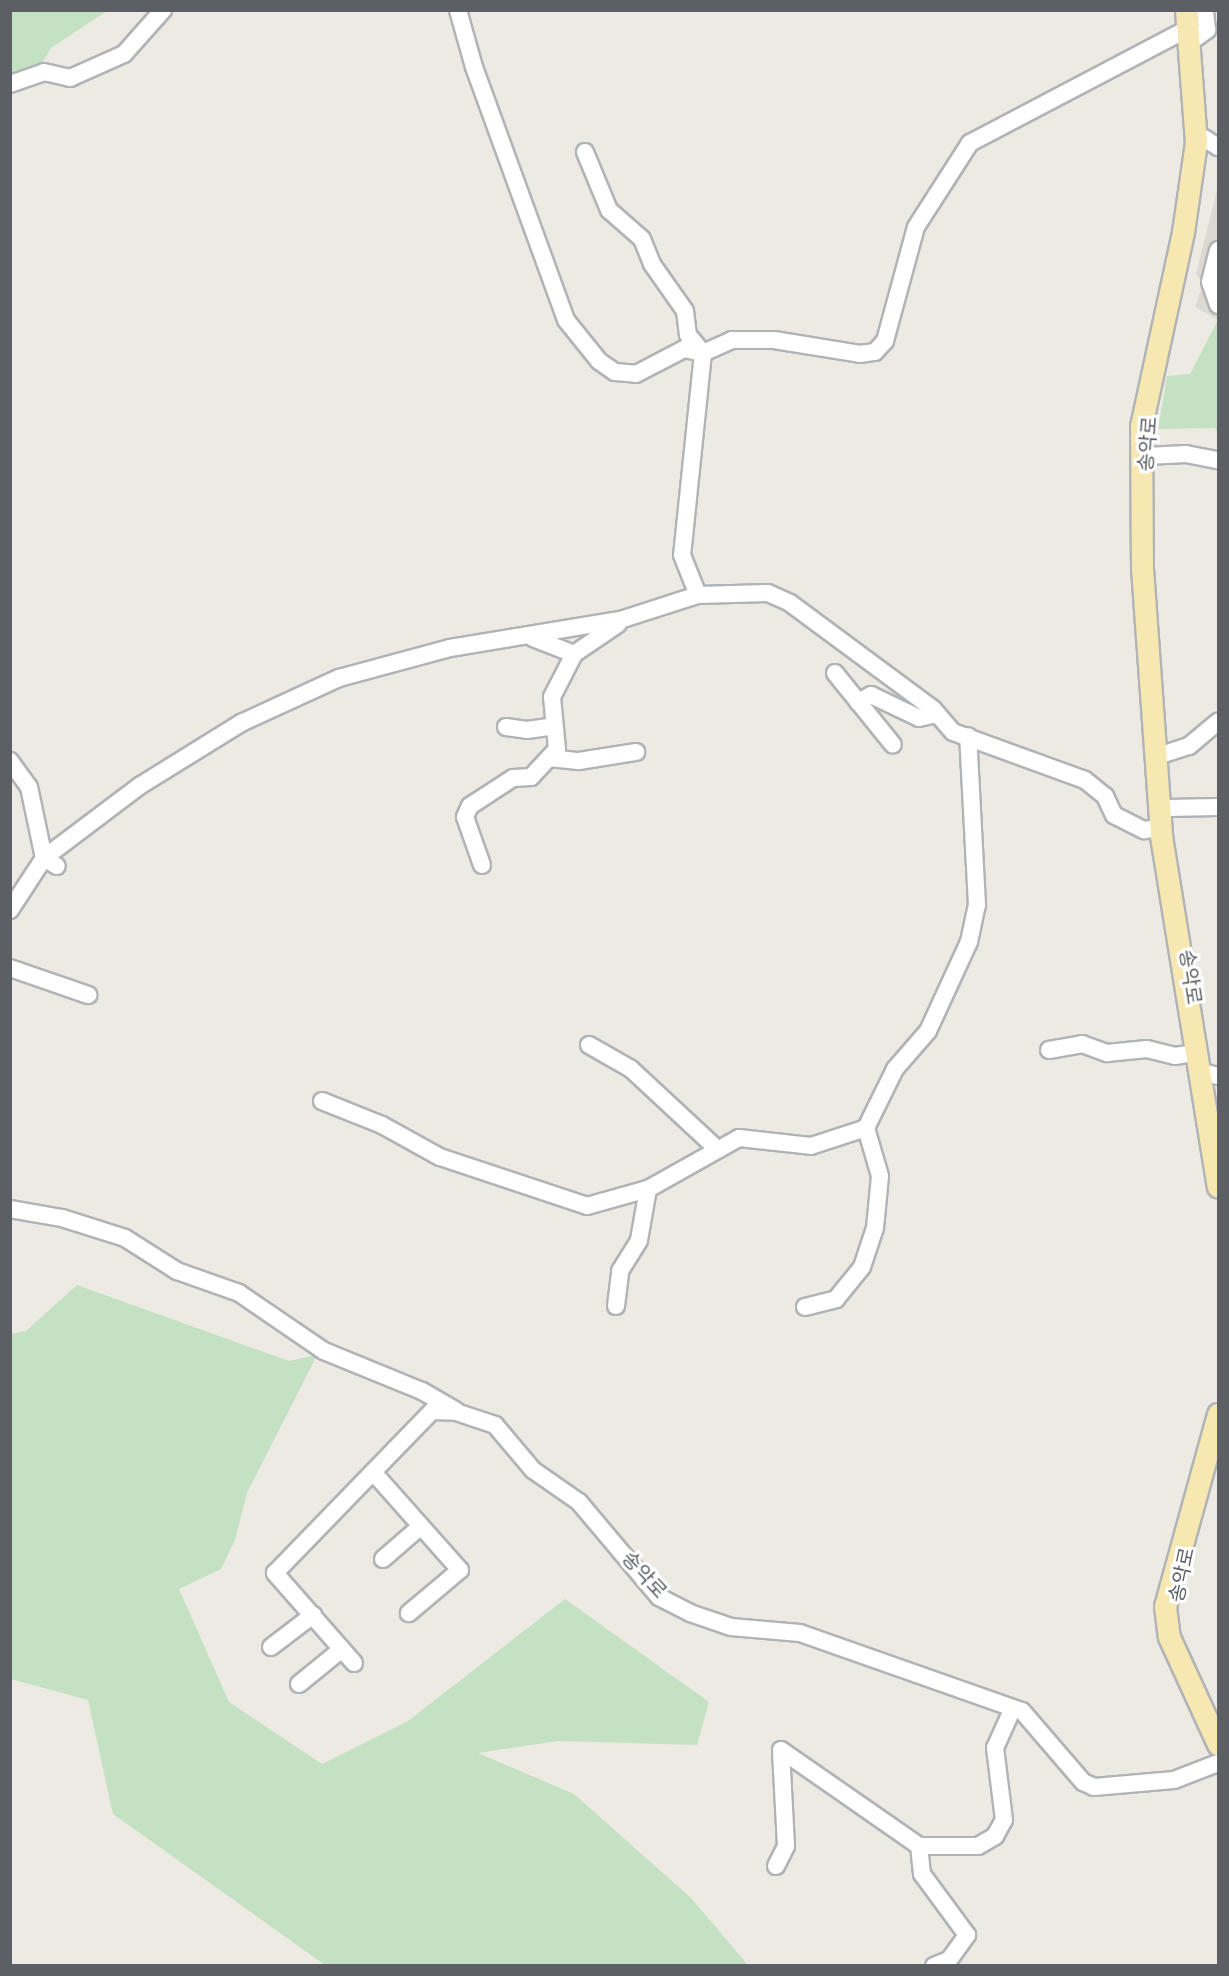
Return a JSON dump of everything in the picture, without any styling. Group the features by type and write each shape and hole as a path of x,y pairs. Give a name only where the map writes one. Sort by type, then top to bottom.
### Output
{"main road":[{"name":"송악로","path":"1198,24 1209,119 1214,139 1156,374 1146,456 1149,579 1168,808 1212,1075 1218,1145"},
{"path":"1198,24 1194,168 1141,426 1142,568 1160,828 1194,1053 1218,1186"},
{"path":"1218,1414 1165,1606 1169,1637 1218,1742"},
{"name":"송악로","path":"1218,1442 1174,1608 1186,1665 1218,1742"}],"street":[{"path":"10,84 44,72 70,78 124,54 163,10"},
{"path":"458,10 474,68 566,320 599,361 615,372 636,374 684,349 703,353 732,340 774,340 860,354 875,351 885,341 916,227 970,143 1198,24 1205,10"},
{"path":"585,152 609,210 642,239 652,264 685,311 688,335 703,353 682,555 698,595"},
{"path":"1218,250 1210,282 1218,305"},
{"path":"1146,456 1186,454 1218,460"},
{"path":"10,910 51,862 141,785 241,723 339,678 450,648 532,638 629,617 698,595 768,593 790,603 938,714 953,732 1085,780 1105,796 1114,816 1144,830 1160,828"},
{"path":"482,866 465,817 470,806 513,778 531,777 549,758 559,738 554,726 552,697 574,654 629,617"},
{"path":"532,638 574,654"},
{"path":"835,674 893,745"},
{"path":"858,702 871,695 919,718 938,714"},
{"path":"1164,754 1189,746 1218,722"},
{"path":"506,727 527,730 554,726"},
{"path":"805,1307 836,1299 862,1268 875,1228 880,1176 866,1128 895,1069 928,1031 973,929 977,904 968,736"},
{"path":"549,758 579,761 636,752"},
{"path":"10,761 29,787 51,862"},
{"path":"1168,808 1218,807"},
{"path":"10,968 88,995"},
{"path":"1049,1050 1082,1044 1107,1053 1147,1049 1175,1056 1194,1053"},
{"path":"589,1045 631,1069 717,1149"},
{"path":"322,1101 382,1125 440,1157 566,1202 608,1204 648,1189 699,1163 717,1149 739,1138 811,1146 866,1128"},
{"path":"616,1306 620,1271 639,1240 648,1189"},
{"path":"10,1209 62,1218 125,1238 177,1271 239,1293 324,1351 422,1391 456,1412"},
{"name":"송악로","path":"354,1663 275,1573 432,1411 456,1412 495,1425 533,1470 579,1502 660,1597 670,1602 731,1627 800,1633 1012,1710 1022,1711 1083,1782 1094,1787 1174,1780 1218,1763"},
{"path":"373,1472 460,1570 409,1612"},
{"path":"382,1559 421,1526"},
{"path":"271,1647 313,1616"},
{"path":"299,1684 342,1649"},
{"path":"776,1866 786,1846 781,1750 919,1846 978,1846 995,1836 1004,1820 995,1748 1012,1710"},
{"path":"919,1846 922,1874 967,1935 949,1960 934,1965"}],"shaded area":[{"path":"1218,186 1218,320 1195,307 1203,284 1196,274"}],"green space":[{"path":"11,11 107,11 51,48 41,65 11,76"},
{"path":"1218,320 1218,433 1215,428 1158,429 1167,376 1190,374"},
{"path":"77,1285 289,1361 317,1355 247,1493 235,1540 221,1569 179,1589 229,1702 322,1764 408,1721 565,1599 709,1702 697,1745 558,1741 478,1753 574,1794 691,1898 748,1965 325,1965 113,1814 88,1700 11,1679 10,1334 26,1331"}]}
